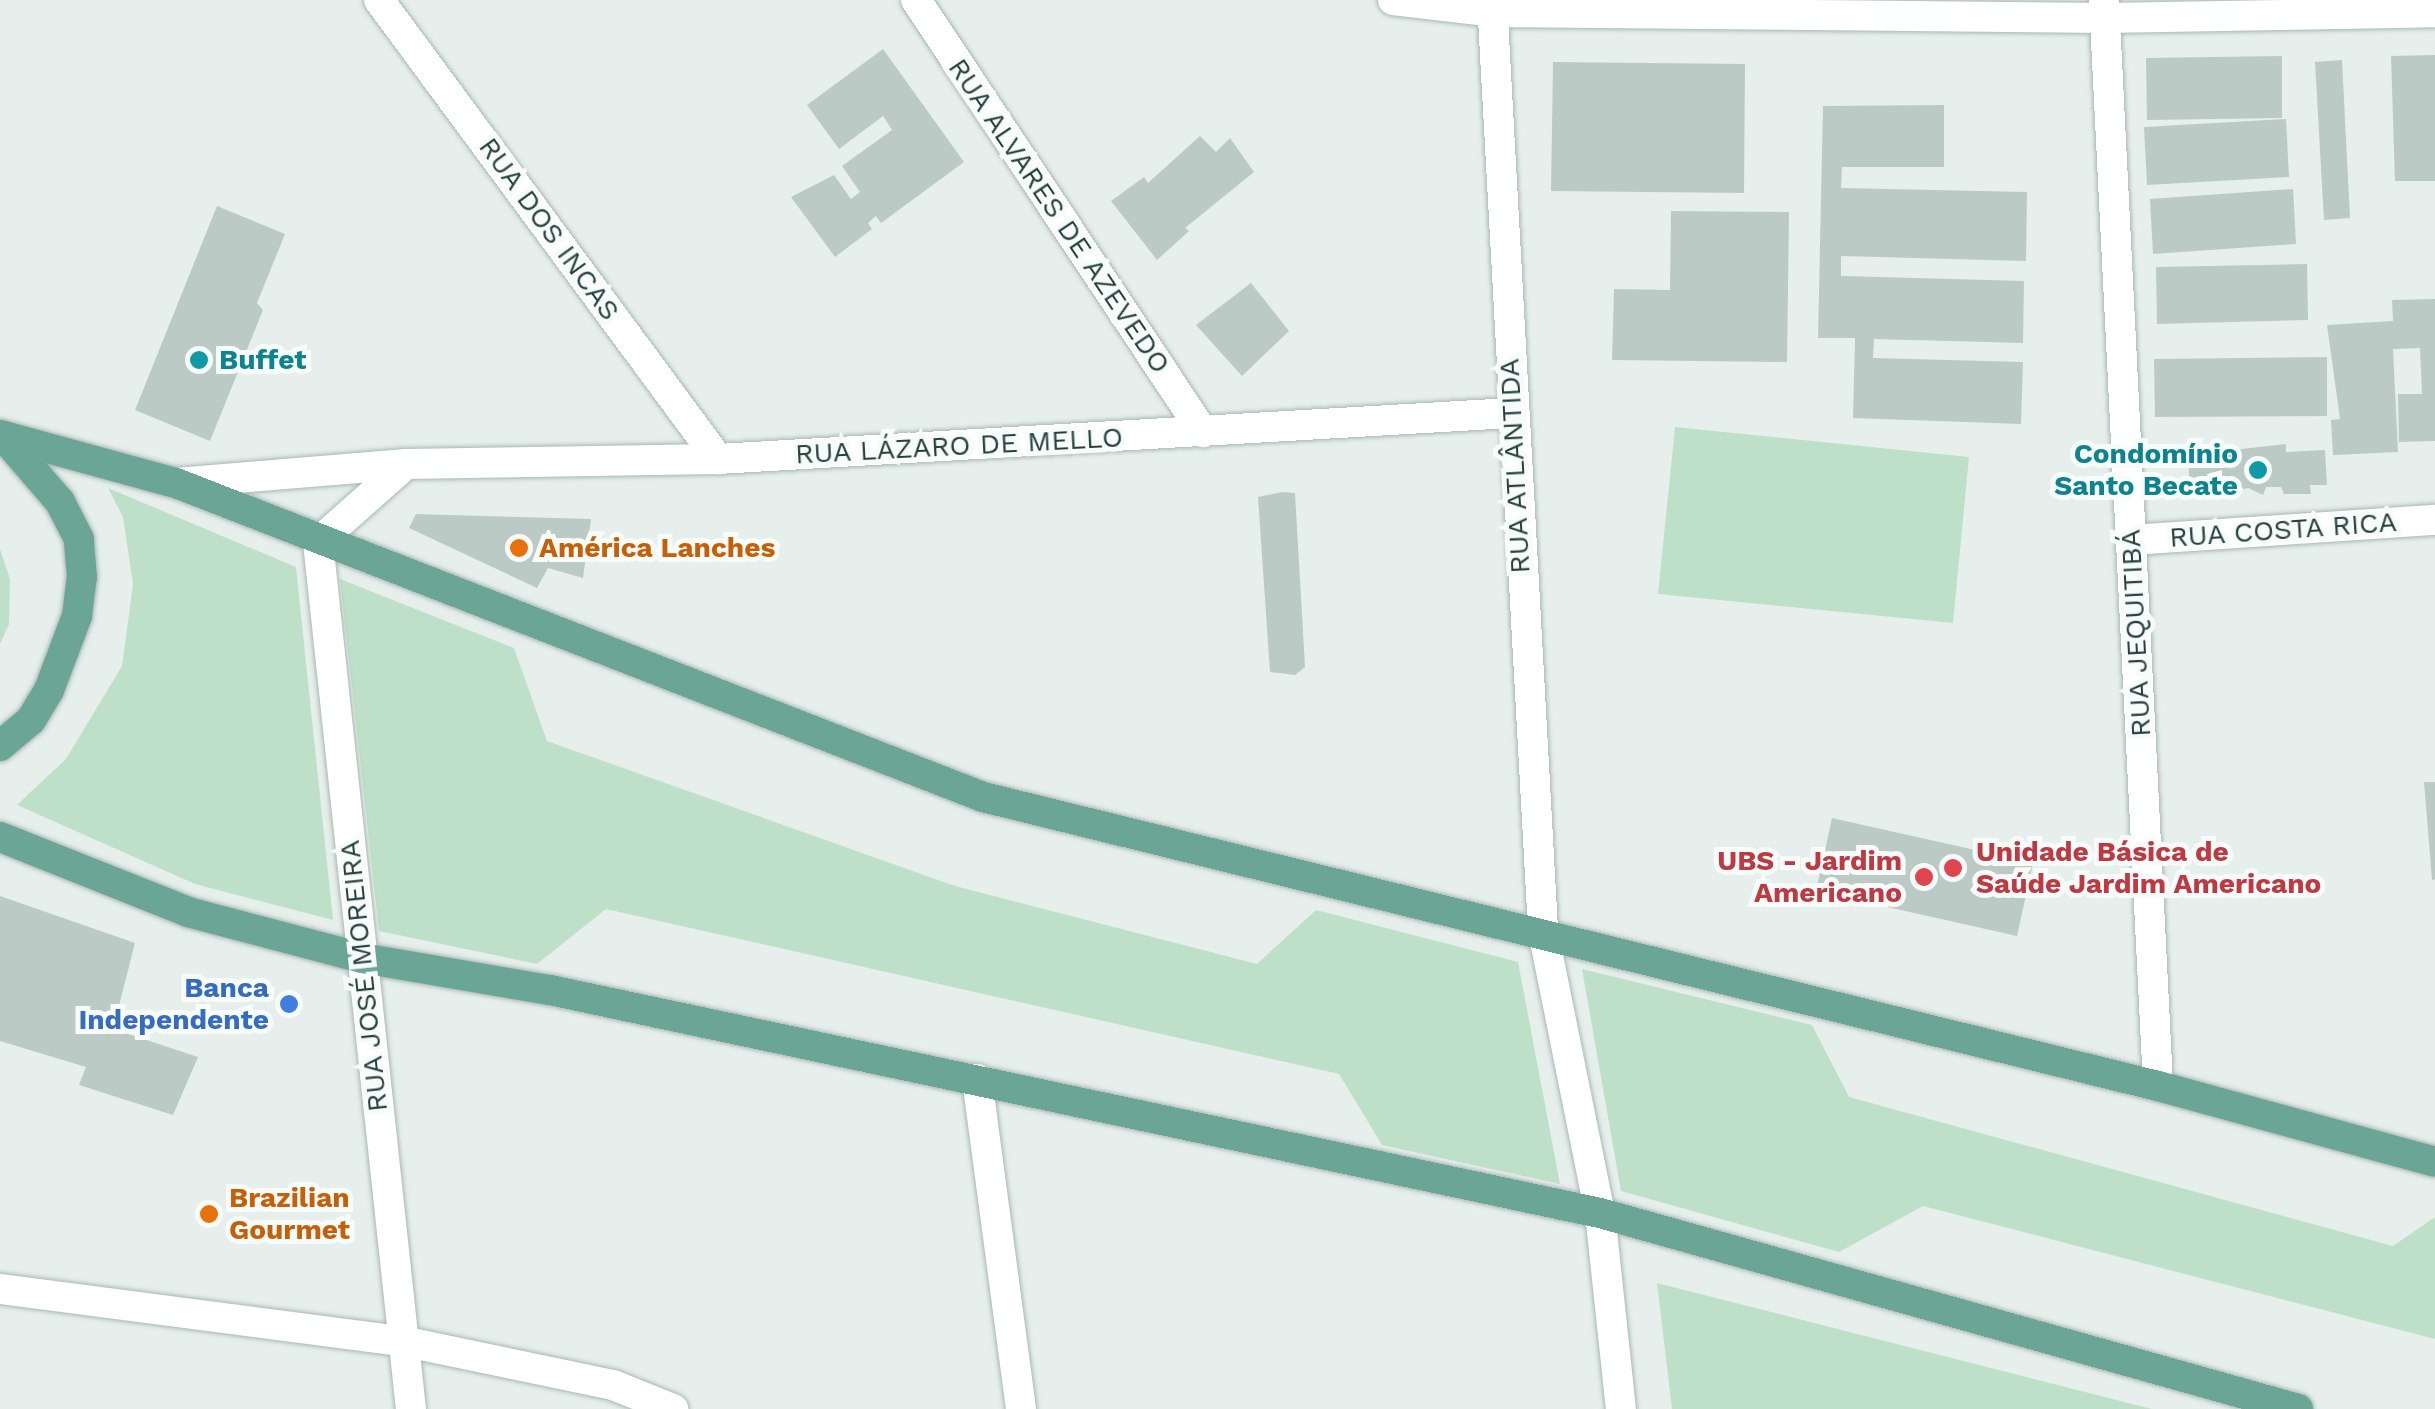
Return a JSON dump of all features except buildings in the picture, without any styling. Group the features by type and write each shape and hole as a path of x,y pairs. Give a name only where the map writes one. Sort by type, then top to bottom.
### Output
{"main road":[{"path":"2,435 176,483 318,542 983,796 1543,931 2158,1086 2435,1162"},
{"path":"0,746 31,720 49,690 77,616 82,578 79,539 60,502 2,435"},
{"path":"0,836 188,912 362,958 550,990 1600,1213 2298,1409"}],"street":[{"name":"RUA DOS INCAS","path":"379,0 718,459"},
{"name":"RUA ALVARES DE AZEVEDO","path":"916,0 1203,432"},
{"path":"1393,0 1493,6 2435,12"},
{"name":"RUA ATLÂNTIDA","path":"1493,6 1511,413 1543,931 1600,1213 1621,1409"},
{"name":"RUA JEQUITIBÁ","path":"2105,9 2158,1086"},
{"name":"RUA LÁZARO DE MELLO","path":"176,483 406,464 718,459 1511,413"},
{"path":"318,542 406,464"},
{"name":"RUA COSTA RICA","path":"2131,540 2435,520"},
{"name":"RUA JOSÉ MOREIRA","path":"318,542 411,1409"},
{"path":"977,1079 1022,1409"},
{"path":"0,1288 402,1341 614,1385 673,1409"}],"green space":[{"path":"1675,427 1969,457 1953,623 1658,594"},
{"path":"108,488 296,567 333,920 195,884 17,805 66,759 122,666 133,584 123,517"},
{"path":"0,549 10,579 9,624 0,644"},
{"path":"340,579 514,648 547,741 955,886 1257,964 1316,910 1518,962 1560,1184 1382,1145 1339,1074 606,909 537,964 379,931"},
{"path":"1582,969 1812,1025 1849,1097 2393,1246 2435,1217 2435,1339 1923,1206 1839,1252 1621,1191"},
{"path":"1657,1283 2152,1409 1672,1409"}],"place":[{"name":"Buffet","path":"199,360"},
{"name":"Condomínio Santo Becate","path":"2258,470"},
{"name":"América Lanches","path":"519,548"},
{"name":"Unidade Básica de Saúde Jardim Americano","path":"1953,868"},
{"name":"UBS - Jardim Americano","path":"1924,877"},
{"name":"Banca Independente","path":"289,1004"},
{"name":"Brazilian Gourmet","path":"209,1214"}]}
